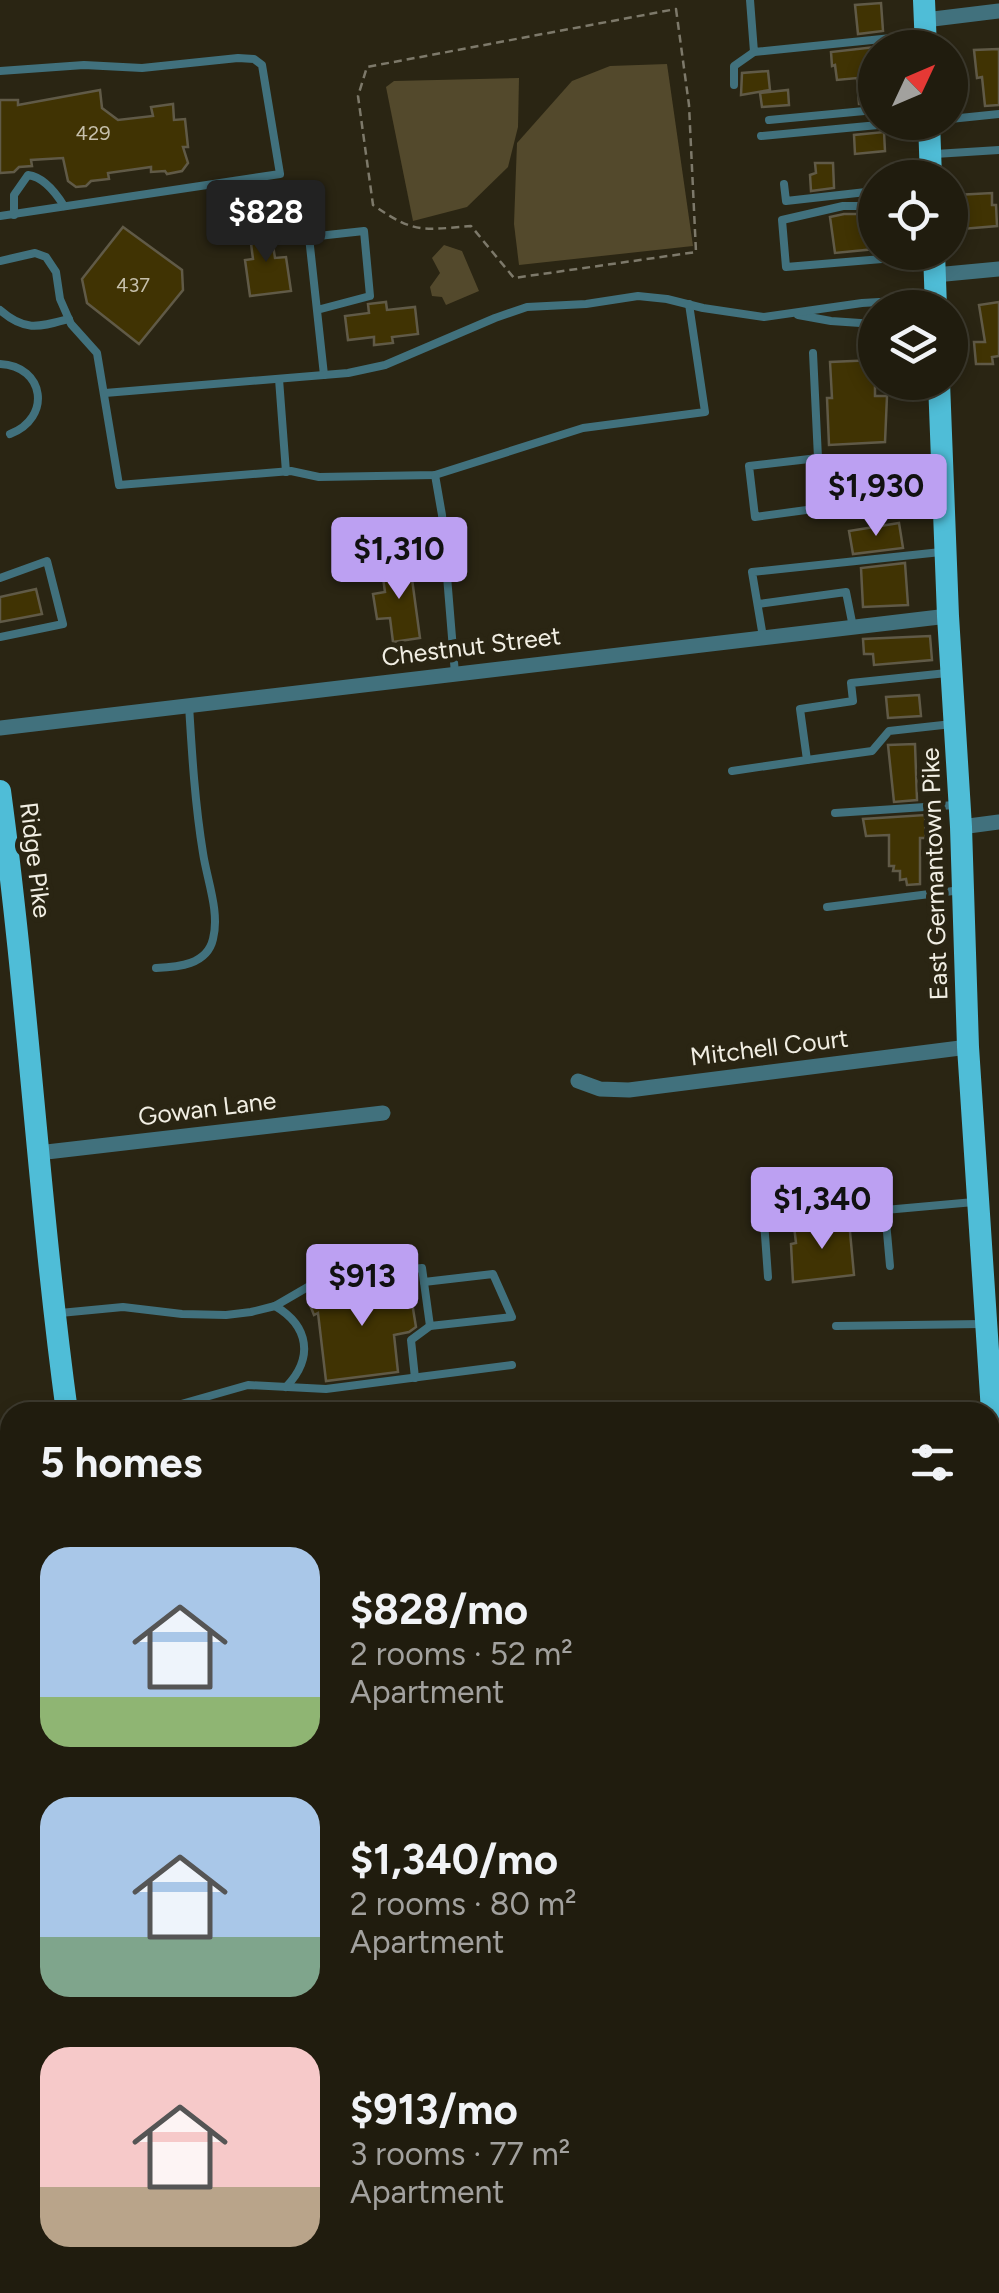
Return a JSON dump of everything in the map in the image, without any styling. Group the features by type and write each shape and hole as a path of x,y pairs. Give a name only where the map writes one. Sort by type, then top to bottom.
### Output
{"main road":[{"name":"East Germantown Pike","path":"939,400 961,816 968,1046 987,1324 994,1362 993,1402"},
{"name":"Ridge Pike","path":"0,792 7,890 66,1402"}],"street":[{"path":"925,25 999,11"},
{"path":"968,265 999,268"},
{"name":"Chestnut Street","path":"0,728 948,616"},
{"path":"961,816 999,822"},
{"name":"Mitchell Court","path":"578,1081 600,1089 629,1090 968,1046"},
{"name":"Gowan Lane","path":"38,1154 382,1113"}],"lane":[{"path":"750,0 754,52"},
{"path":"734,85 734,66 754,52 925,25"},
{"path":"0,71 84,65 142,68 254,59 262,65 280,174 0,216"},
{"path":"768,120 858,112"},
{"path":"968,117 999,114"},
{"path":"761,136 858,127"},
{"path":"956,160 999,150"},
{"path":"14,215 14,195 28,175 34,175 56,193 64,206"},
{"path":"784,184 786,201 858,193"},
{"path":"858,206 782,220 786,268 858,265"},
{"path":"317,310 370,296 364,231 309,237 324,375"},
{"path":"0,261 36,253 46,257 56,272 60,298 69,319 97,353 119,485 286,472 319,477 435,475 583,428 704,412 690,304"},
{"path":"105,393 348,373 384,365 528,307 638,296 764,317 858,304"},
{"path":"0,310 21,325 41,327 69,319"},
{"path":"788,314 858,323"},
{"path":"814,353 821,508"},
{"path":"0,364 22,369 36,388 38,400 30,422 10,434"},
{"path":"279,378 286,472"},
{"path":"818,458 749,466 755,517 943,492"},
{"path":"435,475 442,514 455,674"},
{"path":"763,637 752,572 946,552"},
{"path":"0,578 47,561 62,624 0,638"},
{"path":"758,604 846,592 853,627"},
{"path":"806,760 800,709 853,701 851,683 952,672"},
{"path":"156,968 183,967 202,956 213,941 214,913 194,794 189,705"},
{"path":"732,770 872,751 889,731 955,724"},
{"path":"835,813 961,816"},
{"path":"827,907 962,890"},
{"path":"768,1277 764,1221 978,1201"},
{"path":"886,1210 890,1266"},
{"path":"54,1314 124,1307 182,1314 251,1312 275,1306 326,1277 422,1268 430,1326"},
{"path":"415,1378 411,1340 430,1326 512,1317 493,1274 424,1282"},
{"path":"275,1306 297,1323 305,1350 296,1377 286,1387"},
{"path":"836,1326 987,1324"},
{"path":"188,1402 248,1385 326,1389 512,1365"}],"path":[{"path":"676,9 690,105 696,252 514,278 471,226 420,230 396,221 373,205 358,96 367,67 676,9"}],"shaded area":[{"path":"667,64 693,246 519,265 514,224 517,143 572,81 610,66"},
{"path":"519,78 518,127 508,167 467,207 413,221 386,87 394,81"},
{"path":"444,245 462,251 479,291 446,305 442,297 432,296 430,287 440,273 432,258"}],"building":[{"path":"881,3 883,30 858,30 858,34 855,5"},
{"path":"858,49 858,91 857,78 837,80 831,52"},
{"path":"999,49 999,105 985,106 974,50"},
{"path":"768,71 770,90 741,95 742,73"},
{"path":"100,90 102,108 118,120 153,116 151,107 173,104 174,120 185,119 188,147 183,147 188,163 182,171 151,172 151,167 108,173 109,179 76,187 68,181 63,158 31,160 32,166 0,173 0,100 18,100 18,105"},
{"path":"788,90 789,105 762,107 760,93"},
{"path":"854,135 858,135 858,140 884,140 885,151 855,154"},
{"path":"815,163 833,163 834,188 811,191 810,175 816,173"},
{"path":"992,193 997,226 968,228 968,194"},
{"path":"858,214 858,251 835,253 830,217"},
{"path":"270,226 275,258 286,257 291,291 250,296 245,260 253,259 249,228"},
{"path":"123,227 182,270 183,290 139,344 87,303 82,279"},
{"path":"386,302 387,310 415,307 418,334 392,337 393,343 374,345 374,337 348,340 345,316 369,313 368,304"},
{"path":"999,302 999,356 992,357 993,364 976,364 974,342 985,342 979,305"},
{"path":"858,361 858,400 887,400 885,442 829,445 830,362"},
{"path":"899,523 903,548 853,554 849,531"},
{"path":"905,563 908,605 863,607 861,568"},
{"path":"420,564 421,578 412,579 420,638 393,642 390,618 377,619 373,594 385,592 382,570"},
{"path":"36,589 42,614 0,622 0,597"},
{"path":"930,636 932,660 874,665 873,654 864,654 863,639"},
{"path":"919,695 921,716 888,718 886,697"},
{"path":"915,744 917,800 894,802 888,745"},
{"path":"925,815 926,838 920,838 920,884 907,885 906,879 900,880 900,871 889,866 889,835 866,836 863,819"},
{"path":"849,1221 854,1275 793,1282 794,1226"},
{"path":"409,1284 416,1327 394,1335 398,1372 326,1381 318,1313 314,1315 308,1300 315,1292"}]}
